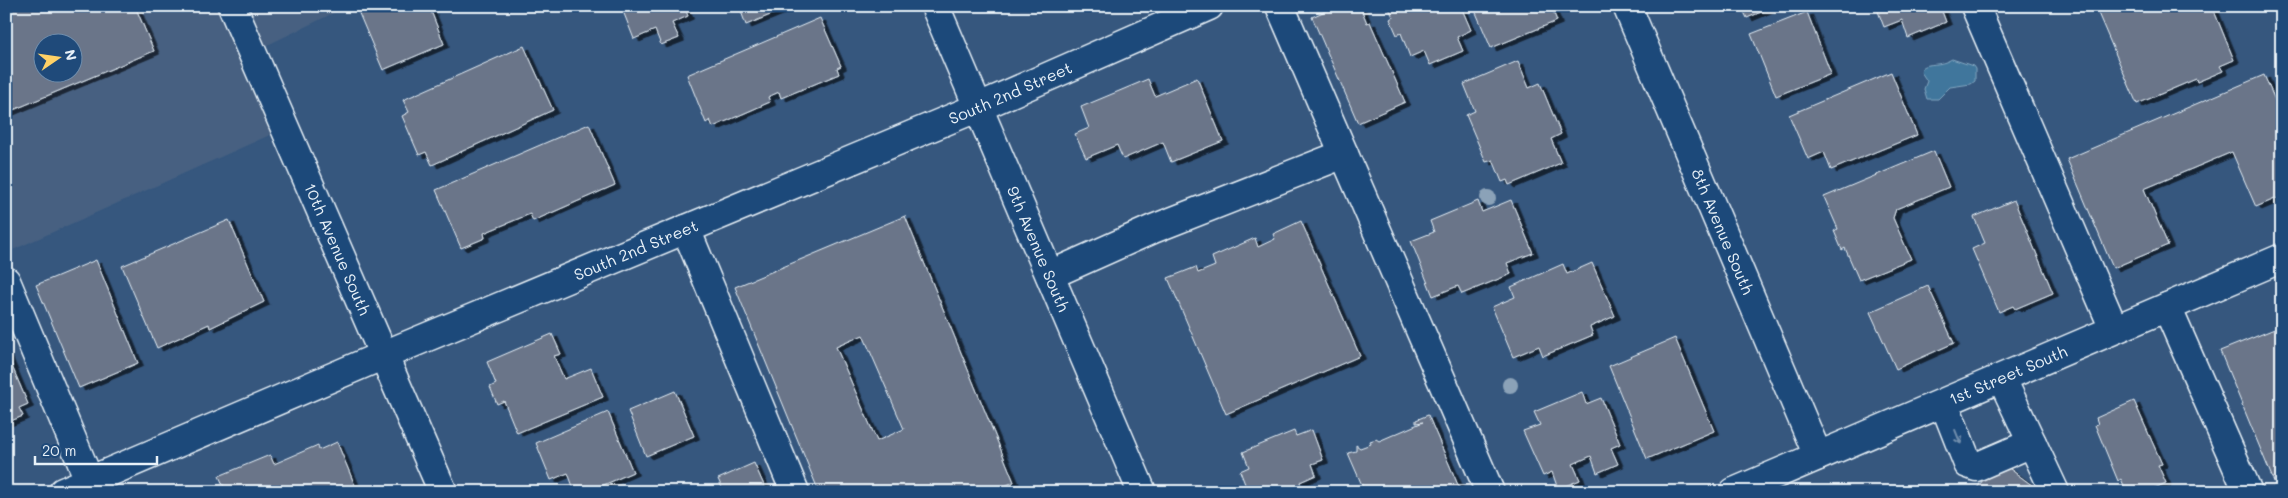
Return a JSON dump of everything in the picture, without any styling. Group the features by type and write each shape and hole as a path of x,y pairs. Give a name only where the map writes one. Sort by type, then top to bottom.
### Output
{"street":[{"name":"10th Avenue South","path":"232,6 443,492"},
{"name":"9th Avenue South","path":"935,6 980,107 1142,492"},
{"name":"South 2nd Street","path":"63,492 92,486 384,355 980,107 1209,6"},
{"path":"1280,6 1490,492"},
{"name":"8th Avenue South","path":"1627,6 1818,456"},
{"path":"1975,6 2114,329"},
{"path":"1050,274 1152,229 1344,154"},
{"path":"686,229 795,492"},
{"name":"1st Street South","path":"1734,492 2282,258"},
{"path":"6,282 92,486"},
{"path":"2166,307 2248,492"},
{"path":"2002,379 2055,492"},
{"path":"1944,403 1968,464 1976,467 2032,443"}],"shaded area":[{"path":"6,6 348,6 247,55 281,130 6,253"},
{"path":"1952,59 1973,66 1975,69 1975,81 1971,84 1950,87 1938,99 1927,99 1924,89 1927,81 1921,72 1922,68"}],"building":[{"path":"6,6 135,6 154,51 82,81 82,32 32,32 32,82 80,82 6,113"},
{"path":"371,6 429,6 444,44 383,70 358,11"},
{"path":"621,6 684,6 688,16 672,23 679,38 661,45 655,30 634,39"},
{"path":"739,6 792,6 746,25"},
{"path":"1336,6 1360,6 1367,23 1370,22 1405,102 1358,123 1312,17"},
{"path":"1388,6 1468,6 1462,9 1471,30 1457,37 1463,51 1430,65 1424,51 1410,57 1401,33 1397,35 1390,19 1393,17"},
{"path":"1478,6 1551,6 1557,21 1491,48 1474,8"},
{"path":"1741,6 1775,6 1747,18"},
{"path":"1876,6 1940,6 1946,22 1908,38 1902,20 1884,27"},
{"path":"2095,6 2212,6 2234,60 2220,66 2223,71 2197,82 2196,79 2137,104"},
{"path":"1807,12 1831,74 1776,96 1751,34"},
{"path":"820,18 841,66 837,68 839,74 781,98 779,92 768,97 770,102 713,127 710,120 706,123 687,75"},
{"path":"524,46 553,110 432,165 426,152 419,155 402,116 409,112 403,100"},
{"path":"1518,61 1529,88 1540,83 1561,134 1551,139 1561,163 1509,185 1507,180 1502,182 1493,160 1486,162 1466,115 1475,111 1464,84"},
{"path":"1891,72 1917,135 1831,170 1824,152 1808,159 1789,115"},
{"path":"2264,75 2282,116 2282,196 2256,207 2232,152 2144,189 2168,245 2113,268 2067,159"},
{"path":"1197,78 1223,141 1171,162 1163,142 1123,159 1117,145 1086,158 1075,134 1089,128 1081,107 1148,79 1155,96"},
{"path":"589,124 615,185 533,221 530,214 484,233 485,238 461,248 436,190"},
{"path":"1934,151 1949,187 1896,209 1893,218 1911,259 1859,280 1845,248 1842,250 1834,231 1838,229 1824,197"},
{"path":"1511,200 1533,253 1507,263 1511,274 1462,294 1458,286 1433,296 1411,241 1434,232 1430,221 1478,201 1482,212"},
{"path":"2014,200 2053,293 2015,309 2013,306 1999,312 1972,249 1985,243 1974,217"},
{"path":"905,216 1014,482 990,492 819,492 735,287","holes":["863,335 904,429 877,441 836,347"]},
{"path":"229,220 264,302 210,328 209,324 157,348 122,266"},
{"path":"1301,221 1360,356 1226,414 1168,278 1196,267 1198,273 1215,266 1212,257 1255,238 1258,247 1275,239 1273,234"},
{"path":"96,260 138,363 79,388 36,285"},
{"path":"1592,263 1615,316 1590,327 1593,335 1543,356 1539,346 1513,357 1492,307 1515,297 1511,287 1563,264 1567,274"},
{"path":"1928,286 1954,343 1896,369 1870,312"},
{"path":"2282,326 2282,487 2277,489 2220,351"},
{"path":"552,334 561,354 554,356 564,379 591,368 603,397 517,433 504,401 497,404 490,387 496,384 487,362"},
{"path":"1675,338 1714,431 1647,459 1609,366"},
{"path":"6,352 28,404 19,408 23,416 6,423"},
{"path":"675,391 694,436 646,456 628,411"},
{"path":"1582,392 1586,404 1601,398 1620,444 1611,448 1618,464 1597,473 1591,456 1573,464 1580,480 1558,489 1552,472 1543,476 1523,431 1540,425 1534,412"},
{"path":"2134,401 2162,464 2158,465 2166,483 2146,492 2127,492 2121,479 2118,481 2095,425 2098,424 2096,418"},
{"path":"608,412 633,472 588,492 575,492 568,473 551,480 536,443"},
{"path":"1428,415 1461,492 1365,492 1348,453 1356,451 1356,445 1360,448 1371,444 1370,441 1376,439 1379,441 1423,422 1416,423 1416,420"},
{"path":"1312,430 1323,460 1312,464 1316,475 1300,482 1303,492 1248,492 1240,471 1249,467 1243,452 1294,431 1296,436"},
{"path":"337,442 356,488 346,492 213,492 224,487 219,476 270,455 274,464 318,445 319,450"},
{"path":"1998,460 2041,492 1974,492"},
{"path":"754,463 767,492 724,492 718,479"}]}
